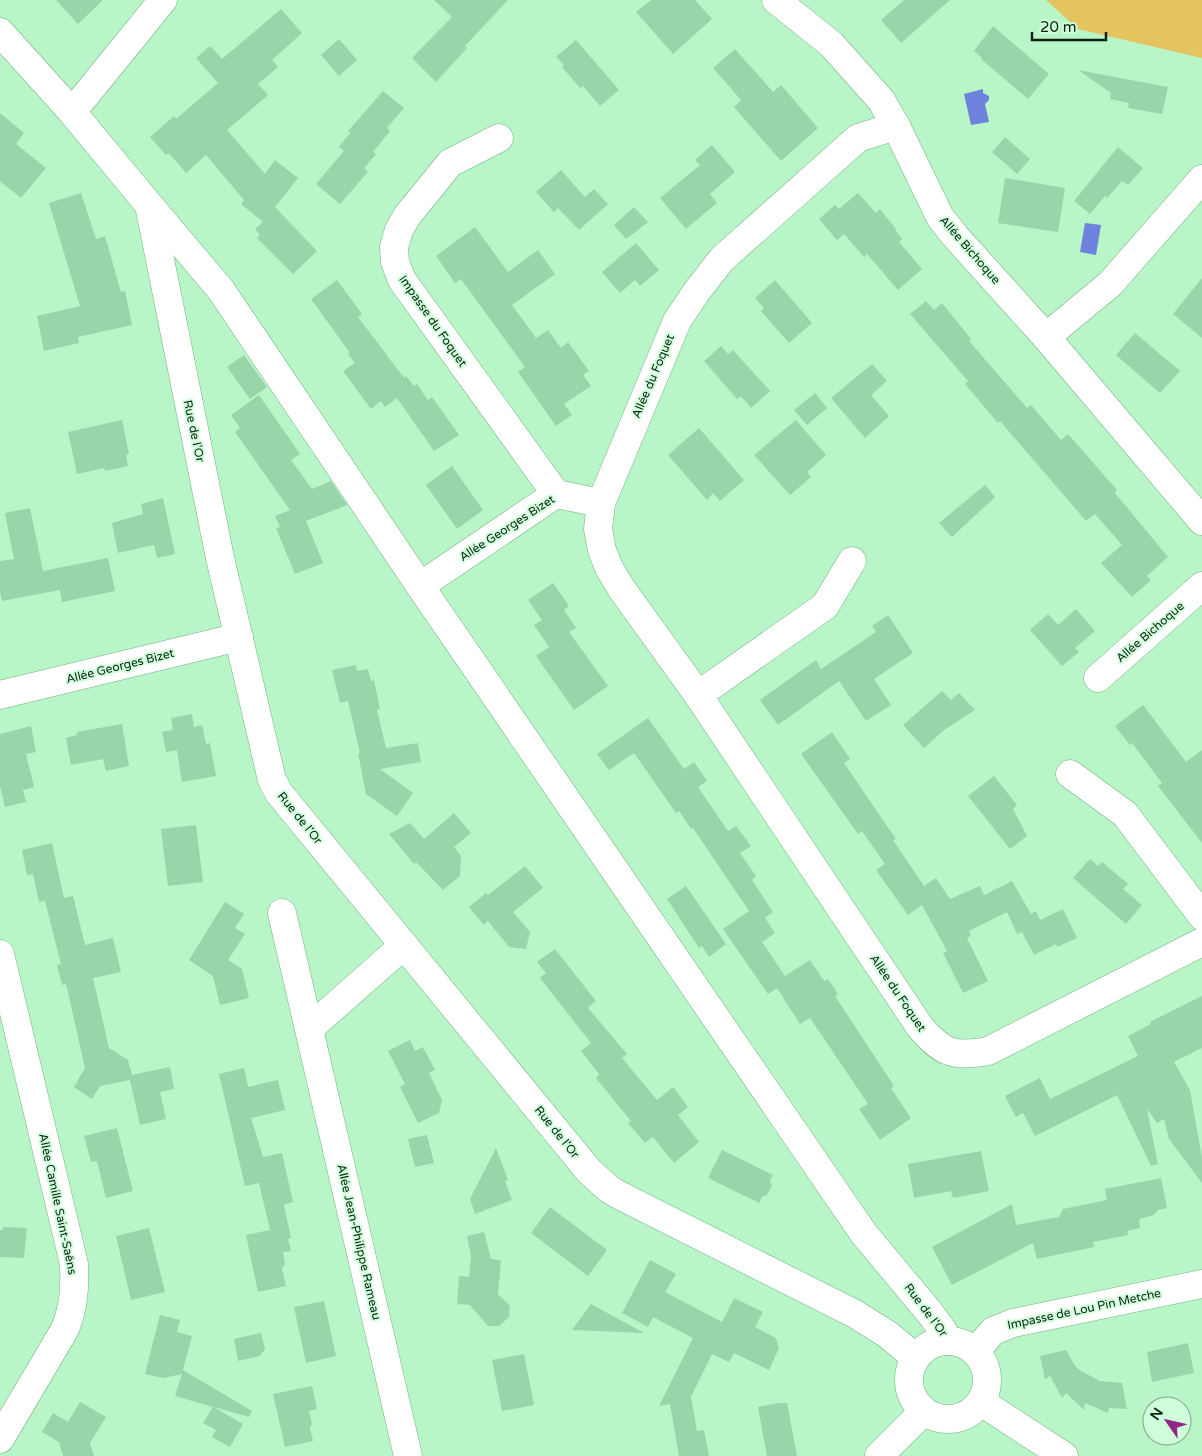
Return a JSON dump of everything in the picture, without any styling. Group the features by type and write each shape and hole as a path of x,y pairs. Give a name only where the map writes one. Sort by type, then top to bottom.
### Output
{"street":[{"path":"72,112 163,0"},
{"name":"Allée Bichoque","path":"776,0 831,44 881,100 896,126 940,217 1046,337 1202,521"},
{"name":"Rue de l'Or","path":"0,32 72,112 222,290 420,586 864,1234 936,1320 948,1341"},
{"name":"Allée du Foquet","path":"896,126 858,138 722,259 697,291 677,321 601,503 598,529 602,550 609,568 621,588 698,695 920,1027 931,1040 943,1049 956,1054 988,1051 1202,942"},
{"name":"Impasse du Foquet","path":"499,138 450,163 407,216 399,230 394,247 395,262 402,280 556,494"},
{"path":"1046,337 1110,284 1202,179"},
{"name":"Rue de l'Or","path":"149,205 220,558 275,786 279,793 589,1171 609,1188 850,1311 881,1330 916,1358"},
{"name":"Allée Georges Bizet","path":"420,586 556,494 601,503"},
{"path":"698,695 825,606 852,561"},
{"name":"Allée Bichoque","path":"1098,678 1202,586"},
{"name":"Allée Georges Bizet","path":"0,694 239,637"},
{"path":"1070,774 1125,814 1202,916"},
{"name":"Allée Jean-Philippe Rameau","path":"282,913 408,1456"},
{"path":"310,1028 404,945"},
{"name":"Allée Camille Saint-Saëns","path":"0,954 74,1264 75,1282 72,1312 65,1329 0,1439"},
{"name":"Impasse de Lou Pin Metche","path":"975,1352 993,1331 1013,1323 1202,1284"},
{"path":"948,1341 964,1344 975,1352 985,1366 988,1376 987,1388 981,1402 969,1414 950,1420 940,1419 924,1411 915,1401 910,1391 910,1375 916,1358 929,1346 948,1341"},
{"path":"981,1402 1064,1456"},
{"path":"879,1456 924,1411"}],"shaded area":[{"path":"1046,0 1202,0 1202,58 1078,29"}],"water":[{"path":"983,89 983,93 989,96 989,100 985,104 989,122 971,125 964,94"},
{"path":"1085,223 1101,225 1096,255 1080,252"}],"building":[{"path":"56,0 103,0 78,24"},
{"path":"434,0 508,0 465,46 467,48 436,82 412,58 452,17"},
{"path":"651,0 695,0 712,19 673,54 636,12"},
{"path":"904,0 950,0 901,43 881,20"},
{"path":"281,9 302,33 272,60 278,67 258,84 268,95 227,130 265,174 275,160 298,178 275,207 317,251 293,274 257,238 260,235 255,229 263,222 241,204 244,200 206,155 186,173 169,153 166,155 150,137 174,116 176,119 218,83 196,58 210,46 222,59"},
{"path":"993,26 1049,74 1028,99 974,51"},
{"path":"339,39 357,60 339,76 321,55"},
{"path":"576,40 619,90 600,106 583,86 580,88 556,57"},
{"path":"735,49 773,92 781,85 818,128 781,161 734,107 741,100 713,68"},
{"path":"1078,70 1168,87 1162,114 1128,108 1129,103 1110,99 1111,93"},
{"path":"383,91 404,108 387,128 390,131 373,152 376,154 364,168 368,172 340,204 316,184 344,151 339,147 350,133 348,131"},
{"path":"0,113 24,133 16,144 46,168 21,198 0,181"},
{"path":"1005,137 1030,159 1017,174 992,152"},
{"path":"712,145 735,172 710,194 717,203 686,229 660,198 700,165 695,160"},
{"path":"1118,147 1143,168 1128,185 1122,181 1107,198 1105,196 1090,214 1074,201"},
{"path":"561,170 585,197 594,189 608,204 579,230 558,208 554,212 536,192"},
{"path":"1005,178 1065,188 1058,232 998,223"},
{"path":"81,193 96,239 105,236 121,292 125,291 132,325 78,337 79,343 44,351 37,316 80,306 49,203"},
{"path":"858,193 876,213 880,209 902,239 899,242 922,269 898,290 867,254 864,257 844,234 837,240 819,219 835,205 839,209"},
{"path":"634,207 648,222 626,239 614,225"},
{"path":"475,227 508,272 538,250 555,274 512,305 536,338 548,330 561,348 568,342 589,371 583,375 591,386 564,404 572,415 556,426 518,372 525,367 461,279 455,283 436,256"},
{"path":"636,243 659,270 640,286 635,280 620,293 602,272"},
{"path":"1202,278 1202,338 1173,314"},
{"path":"337,280 362,314 358,317 404,378 406,376 414,386 417,384 428,400 432,397 459,435 434,451 397,398 385,407 381,401 371,409 343,371 355,363 348,354 350,353 311,299"},
{"path":"775,280 812,323 789,343 761,311 764,308 755,298"},
{"path":"926,301 934,310 942,303 971,339 969,341 1027,408 1031,405 1061,440 1068,434 1117,490 1115,493 1168,557 1147,576 1151,580 1132,597 1101,563 1122,545 1095,514 1086,521 1000,421 998,423 965,384 968,381 910,314"},
{"path":"1135,333 1180,371 1160,393 1116,355"},
{"path":"721,346 728,354 733,350 770,391 751,408 741,396 737,399 704,361"},
{"path":"244,355 267,387 250,399 227,367"},
{"path":"872,364 887,381 871,395 889,416 865,438 831,398"},
{"path":"815,393 827,408 807,425 794,410"},
{"path":"259,395 300,454 291,460 312,489 331,481 347,505 306,521 323,563 295,574 276,528 280,527 275,516 290,510 235,432 240,428 231,415"},
{"path":"122,420 129,454 126,455 128,466 105,471 104,468 77,474 68,432"},
{"path":"796,420 826,455 807,472 811,477 790,495 754,455"},
{"path":"699,428 744,480 720,501 713,493 707,500 668,455"},
{"path":"452,466 483,510 457,529 426,485"},
{"path":"985,485 995,497 952,537 939,523"},
{"path":"163,498 175,554 157,558 154,545 118,553 112,523 143,514 141,504"},
{"path":"30,508 43,571 108,558 115,591 62,602 60,590 2,601 0,561 14,559 5,513"},
{"path":"553,583 569,606 564,610 576,628 569,632 608,686 574,710 536,656 549,647 534,625 542,620 528,600"},
{"path":"1076,609 1095,631 1075,648 1079,652 1062,666 1030,630 1048,614 1058,625"},
{"path":"888,615 913,653 874,679 891,705 866,721 839,681 778,725 760,700 816,660 821,669 876,632 872,626"},
{"path":"356,665 357,671 368,669 371,681 374,680 380,709 377,710 386,748 418,743 421,762 380,769 413,793 397,816 366,794 358,753 360,753 348,701 340,703 332,670"},
{"path":"942,691 951,700 959,693 975,710 944,730 924,748 903,725"},
{"path":"1143,705 1186,762 1202,750 1202,843 1158,786 1162,783 1132,743 1130,745 1115,726"},
{"path":"192,714 194,727 202,725 206,744 210,743 216,776 182,782 177,750 166,752 162,732 173,730 171,718"},
{"path":"648,718 684,769 694,762 707,781 698,787 728,831 736,826 751,846 740,853 756,876 752,880 773,912 765,918 775,933 762,942 785,976 810,960 824,981 828,979 838,994 835,996 894,1086 891,1088 911,1118 880,1140 859,1109 868,1104 810,1018 800,1024 777,988 768,994 723,929 749,911 693,828 691,829 679,811 676,813 634,753 609,770 597,754"},
{"path":"122,724 129,766 106,771 103,759 71,765 66,738 77,735 77,732"},
{"path":"31,726 36,752 26,754 34,787 23,790 26,802 5,807 0,786 0,734"},
{"path":"832,732 850,759 844,763 896,839 893,840 924,886 936,878 950,899 980,886 984,895 1012,881 1031,914 1036,911 1040,920 1063,909 1077,938 1057,947 1056,944 1034,955 1022,932 1017,934 1007,912 969,931 971,936 967,938 988,981 963,993 943,953 947,951 922,905 908,915 876,870 885,864 862,831 858,834 801,754"},
{"path":"994,776 1017,805 1013,809 1027,836 1010,849 968,796"},
{"path":"454,813 471,833 454,847 461,856 460,876 443,890 416,862 414,864 389,834 410,823 424,839"},
{"path":"196,825 203,882 168,886 161,829"},
{"path":"52,843 64,898 73,896 85,945 113,938 121,972 93,978 109,1048 128,1060 132,1075 170,1067 174,1089 160,1092 166,1119 140,1125 130,1080 100,1086 92,1099 74,1087 85,1068 66,984 62,985 57,965 61,964 45,901 39,902 33,874 27,875 22,850"},
{"path":"1090,859 1098,866 1102,862 1128,884 1123,889 1142,905 1126,924 1073,878"},
{"path":"525,866 543,888 513,912 530,932 526,949 509,947 488,921 484,925 469,907 486,893 488,895"},
{"path":"686,886 726,944 709,957 702,946 699,948 667,899"},
{"path":"225,902 244,914 235,928 245,934 228,960 242,969 249,998 220,1005 213,976 189,960"},
{"path":"555,949 596,1001 588,1008 627,1054 622,1058 657,1100 673,1087 688,1107 678,1115 699,1142 674,1163 653,1137 645,1143 628,1123 631,1121 596,1078 599,1074 581,1051 591,1043 540,978 546,973 537,962"},
{"path":"1202,996 1202,1048 1174,1062 1190,1090 1202,1158 1202,1183 1169,1139 1164,1119 1157,1123 1147,1109 1158,1164 1151,1166 1117,1095 1035,1136 1023,1113 1016,1117 1005,1096 1040,1078 1050,1099 1138,1056 1128,1036 1151,1024 1150,1022"},
{"path":"410,1040 415,1051 423,1047 435,1070 429,1073 442,1100 439,1113 418,1123 400,1087 405,1084 388,1051"},
{"path":"244,1068 248,1087 278,1080 285,1110 251,1118 263,1157 282,1153 293,1202 284,1205 291,1238 288,1239 291,1251 283,1252 285,1264 282,1268 286,1286 258,1292 246,1235 270,1230 259,1183 245,1186 219,1074"},
{"path":"117,1128 133,1191 106,1198 97,1161 91,1162 84,1136"},
{"path":"427,1135 434,1163 415,1167 408,1139"},
{"path":"496,1148 508,1180 505,1181 512,1200 475,1214 470,1199"},
{"path":"722,1150 773,1175 770,1181 772,1186 759,1203 708,1178"},
{"path":"981,1151 989,1191 953,1198 951,1191 914,1198 908,1164"},
{"path":"1161,1178 1167,1208 1158,1210 1154,1215 1139,1219 1140,1228 1127,1231 1128,1235 1093,1242 1094,1247 1037,1259 1033,1243 952,1285 932,1247 1012,1204 1016,1225 1059,1217 1063,1209 1107,1200 1105,1189"},
{"path":"550,1207 607,1250 588,1276 531,1233"},
{"path":"3,1227 27,1228 24,1258 0,1257 0,1230"},
{"path":"149,1228 165,1292 131,1300 116,1236"},
{"path":"484,1232 491,1259 501,1260 498,1294 510,1306 509,1317 499,1326 488,1326 470,1305 457,1304 459,1276 469,1277 471,1256 467,1236"},
{"path":"650,1260 676,1274 665,1292 722,1322 734,1298 763,1312 755,1327 776,1338 779,1348 769,1370 734,1353 729,1362 712,1354 691,1397 697,1431 704,1430 709,1456 679,1456 670,1404 659,1406 693,1338 653,1317 648,1327 622,1313"},
{"path":"324,1301 336,1356 306,1363 294,1307"},
{"path":"591,1304 644,1333 572,1330"},
{"path":"160,1315 180,1320 177,1332 192,1336 183,1370 252,1411 249,1417 214,1407 243,1424 230,1447 212,1437 216,1430 203,1423 213,1407 175,1396 182,1374 163,1378 145,1374"},
{"path":"261,1333 265,1349 260,1356 238,1361 234,1339"},
{"path":"1188,1343 1194,1373 1152,1382 1147,1352"},
{"path":"1066,1350 1075,1366 1081,1371 1100,1381 1122,1383 1127,1409 1109,1408 1108,1413 1085,1403 1084,1410 1066,1393 1062,1398 1050,1376 1045,1379 1040,1356"},
{"path":"524,1354 534,1405 502,1411 492,1360"},
{"path":"312,1386 317,1409 309,1411 313,1441 285,1447 273,1394"},
{"path":"80,1402 106,1417 90,1443 94,1456 63,1456 59,1442 42,1432 53,1413 68,1422"},
{"path":"787,1403 797,1456 767,1456 758,1407"}]}
